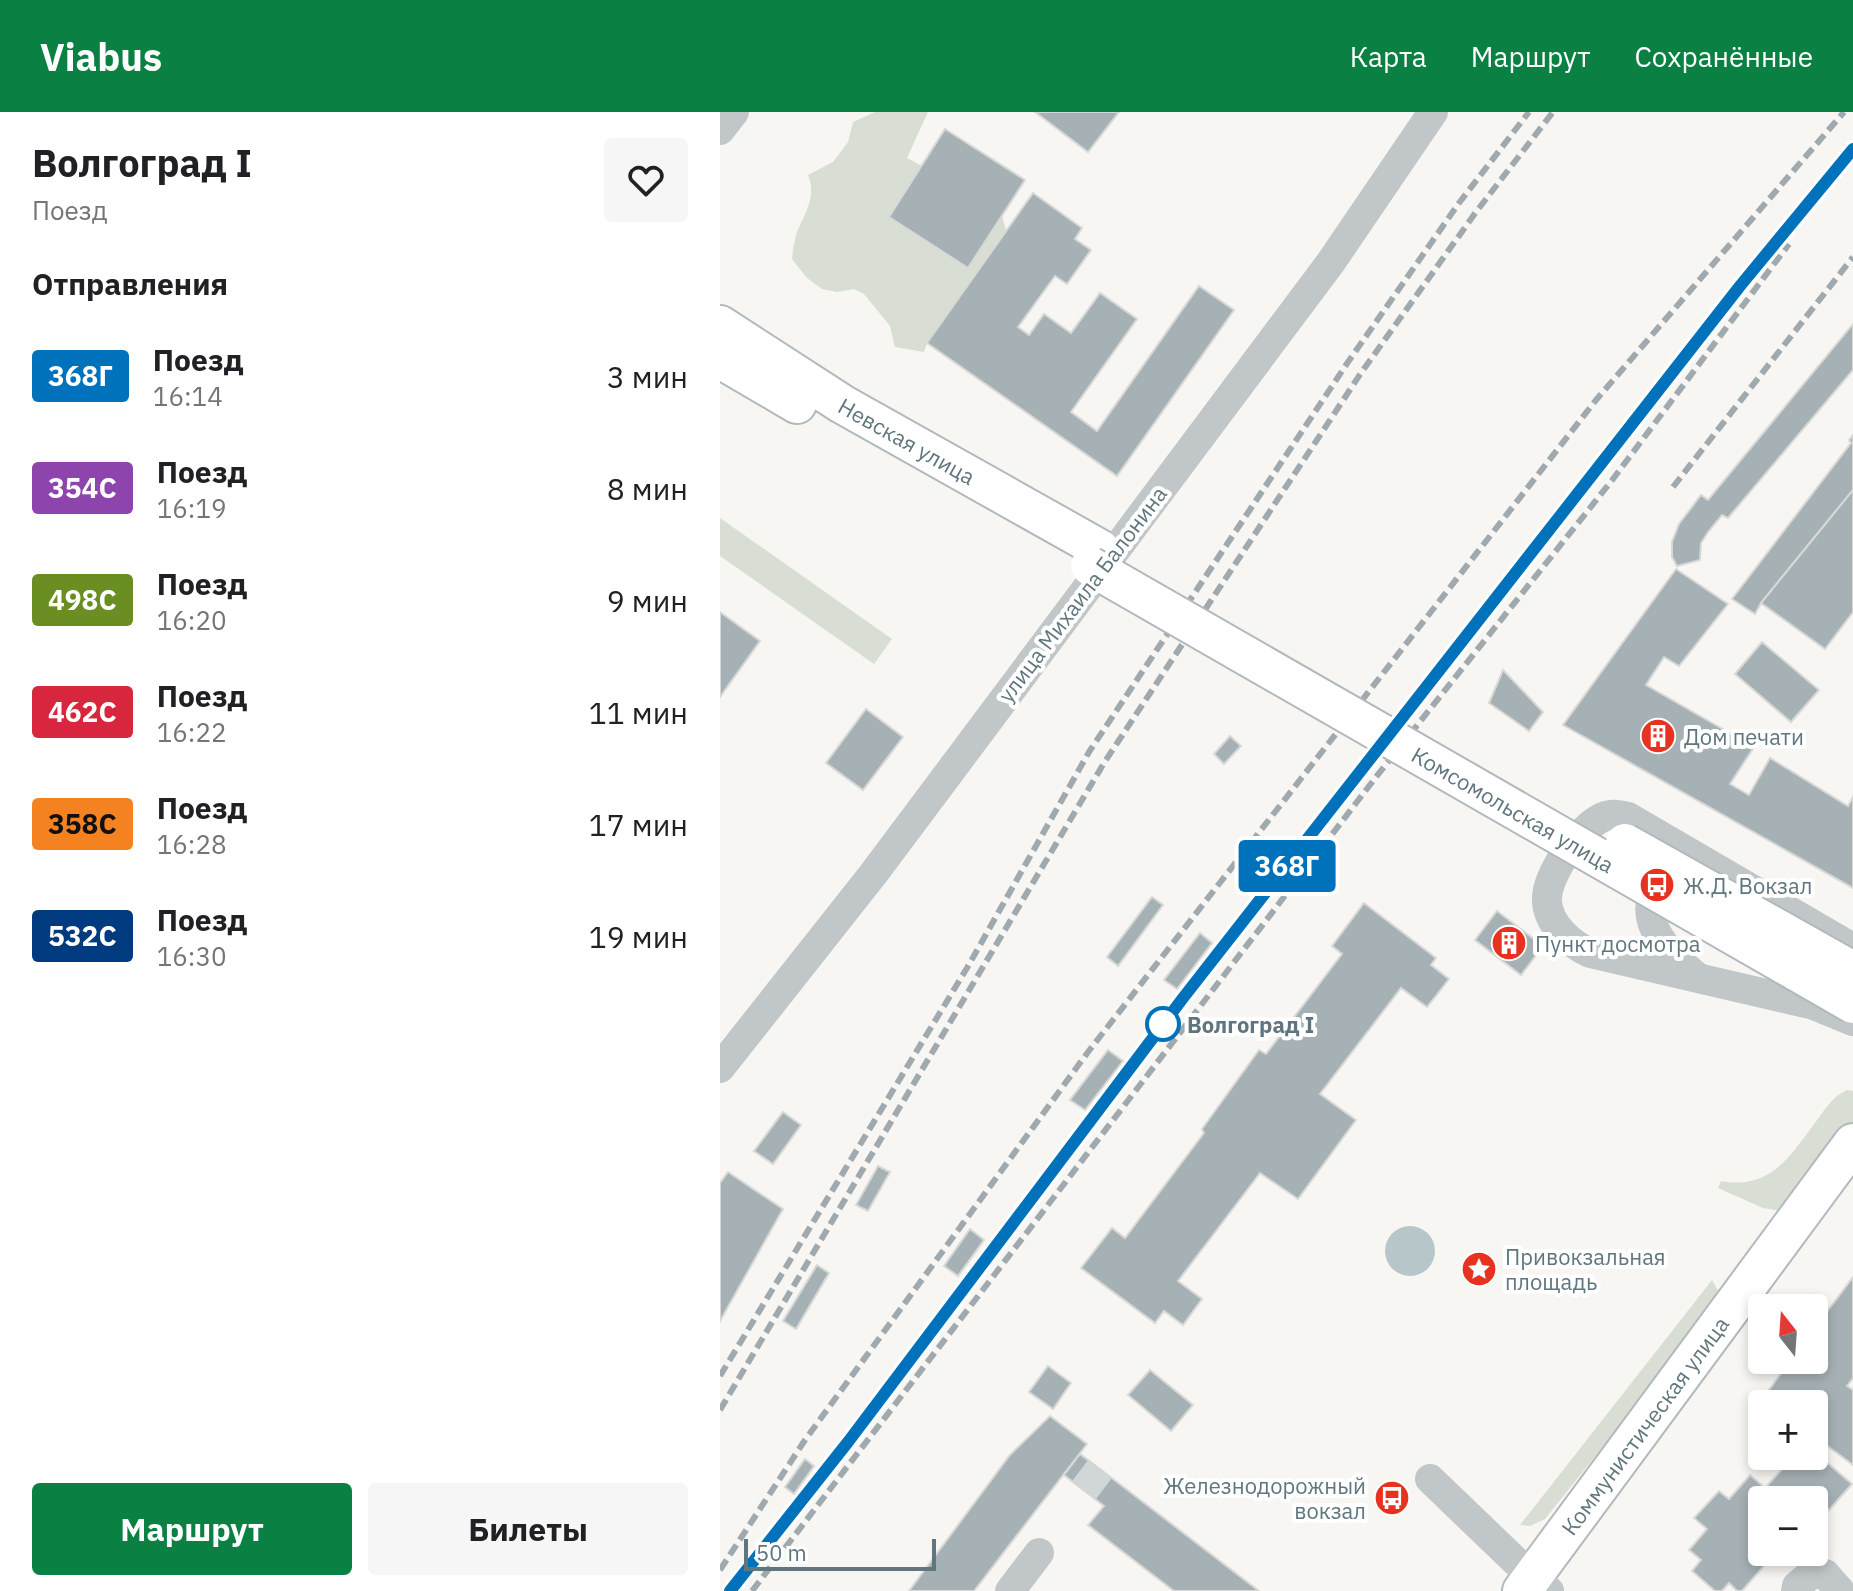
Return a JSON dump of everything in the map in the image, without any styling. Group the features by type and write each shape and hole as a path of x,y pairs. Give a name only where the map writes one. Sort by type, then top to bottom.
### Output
{"main road":[{"name":"Невская улица","path":"720,325 842,404 1095,557"},
{"name":"Невская улица","path":"720,359 1095,557"},
{"name":"Комсомольская улица","path":"1095,557 1853,971"},
{"name":"Комсомольская улица","path":"1095,557 1853,1004"},
{"name":"Коммунистическая улица","path":"1534,1586 1853,1143"}],"street":[{"path":"720,130 734,112"},
{"name":"улица Михаила Балонина","path":"720,1068 874,873 1331,262 1433,112"},
{"path":"1853,948 1628,817 1613,814 1601,818 1574,844 1552,880 1547,902 1553,920 1566,938 1590,953 1814,1005 1853,1021"},
{"path":"1699,978 1678,962 1656,936 1651,920 1651,900 1664,877 1682,861 1706,862"},
{"path":"1430,1479 1534,1586"},
{"path":"1010,1591 1039,1553"},
{"path":"1796,1591 1797,1586 1811,1574 1825,1574 1840,1591"}],"shaded area":[{"path":"875,112 928,112 907,158 1000,208 1006,230 927,343 924,352 895,347 890,326 864,294 854,289 837,292 822,289 807,278 792,259 796,235 811,197 808,175 833,162 848,142 853,122"},
{"path":"720,518 892,639 874,664 720,556"},
{"path":"1847,1090 1853,1091 1853,1126 1782,1211 1763,1208 1718,1188 1721,1181 1739,1183 1755,1180 1780,1165 1828,1105"},
{"path":"1410,1226 1428,1233 1435,1251 1428,1269 1410,1276 1392,1269 1385,1251 1392,1233"},
{"path":"1712,1280 1720,1294 1719,1302 1545,1519 1530,1526 1520,1525"}],"building":[{"path":"1035,112 1119,112 1088,152"},
{"path":"945,129 1025,180 968,268 889,217"},
{"path":"1033,193 1082,228 1075,239 1091,250 1067,284 1055,276 1018,327 1029,335 1044,314 1071,333 1100,293 1137,319 1071,412 1097,431 1199,286 1234,310 1117,476 927,343"},
{"path":"1853,324 1853,370 1728,518 1722,515 1708,532 1701,543 1700,560 1677,566 1672,557 1672,542 1679,524 1701,495 1708,500"},
{"path":"1853,435 1853,490 1755,614 1732,599 1851,443 1849,440"},
{"path":"1853,490 1853,612 1825,649 1761,603"},
{"name":"Дом печати","path":"1676,569 1728,604 1679,666 1664,657 1646,685 1754,747 1730,784 1749,795 1770,758 1848,806 1853,797 1853,888 1563,725"},
{"path":"720,612 760,641 720,697"},
{"path":"1762,642 1819,690 1791,722 1735,674"},
{"path":"1503,670 1543,712 1529,731 1489,703"},
{"path":"866,709 903,737 863,790 826,763"},
{"path":"1230,736 1241,746 1224,764 1214,754"},
{"path":"1152,897 1163,905 1118,966 1107,957"},
{"name":"Волгоград I","path":"1364,903 1436,958 1431,965 1449,979 1427,1007 1401,988 1320,1094 1356,1120 1298,1199 1260,1173 1178,1281 1202,1299 1183,1325 1164,1311 1155,1323 1081,1268 1112,1228 1125,1238 1204,1133 1202,1129 1259,1050 1266,1054 1342,954 1332,946"},
{"name":"Пункт досмотра","path":"1497,911 1543,946 1521,975 1475,940"},
{"path":"1200,933 1212,943 1177,989 1164,980"},
{"path":"1108,1050 1123,1061 1085,1110 1070,1100"},
{"path":"783,1112 801,1125 773,1164 754,1151"},
{"path":"878,1166 890,1172 868,1211 856,1205"},
{"path":"728,1172 783,1209 720,1321 720,1183"},
{"path":"970,1229 984,1240 958,1276 944,1266"},
{"path":"817,1265 829,1273 796,1329 783,1321"},
{"path":"1853,1277 1853,1378 1847,1386 1853,1390 1853,1465 1828,1446 1828,1390 1769,1390 1781,1374 1828,1374 1828,1310"},
{"path":"1048,1366 1071,1383 1053,1409 1029,1392"},
{"path":"1150,1370 1193,1405 1171,1431 1128,1395"},
{"path":"1050,1416 1087,1444 974,1591 909,1591 1010,1455"},
{"path":"1080,1454 1259,1591 1174,1591 1088,1525 1104,1506 1064,1475"},
{"path":"805,1459 814,1466 794,1494 785,1487"},
{"path":"1828,1463 1852,1484 1829,1510 1828,1486 1767,1486 1781,1470 1828,1470"},
{"path":"1750,1475 1763,1486 1748,1486 1748,1566 1764,1566 1742,1591 1737,1591 1729,1583 1722,1591 1715,1591 1692,1571 1701,1560 1689,1550 1707,1529 1694,1518 1719,1491 1729,1499"}],"tunnel":[{"path":"1084,1490 1100,1469"}],"railway":[{"path":"720,1376 967,968 1089,752 1348,362 1459,203 1529,112"},
{"path":"720,1410 1104,763 1361,373 1476,212 1553,112"},
{"path":"720,1570 805,1440 1088,1052 1596,400 1844,112"},
{"path":"730,1591 848,1442 1164,1024 1740,286 1853,149"},
{"path":"752,1591 1376,777 1613,479 1789,244"},
{"path":"1673,487 1853,257"}],"train":[{"name":"368Г","path":"730,1591 848,1442 1183,998 1740,286 1853,149"}],"place":[{"name":"Дом печати","path":"1658,736"},
{"name":"Ж.Д. Вокзал","path":"1657,885"},
{"name":"Пункт досмотра","path":"1509,943"},
{"name":"Волгоград I","path":"1163,1024"},
{"name":"Привокзальная площадь","path":"1479,1269"},
{"name":"Железнодорожный вокзал","path":"1392,1498"}]}
